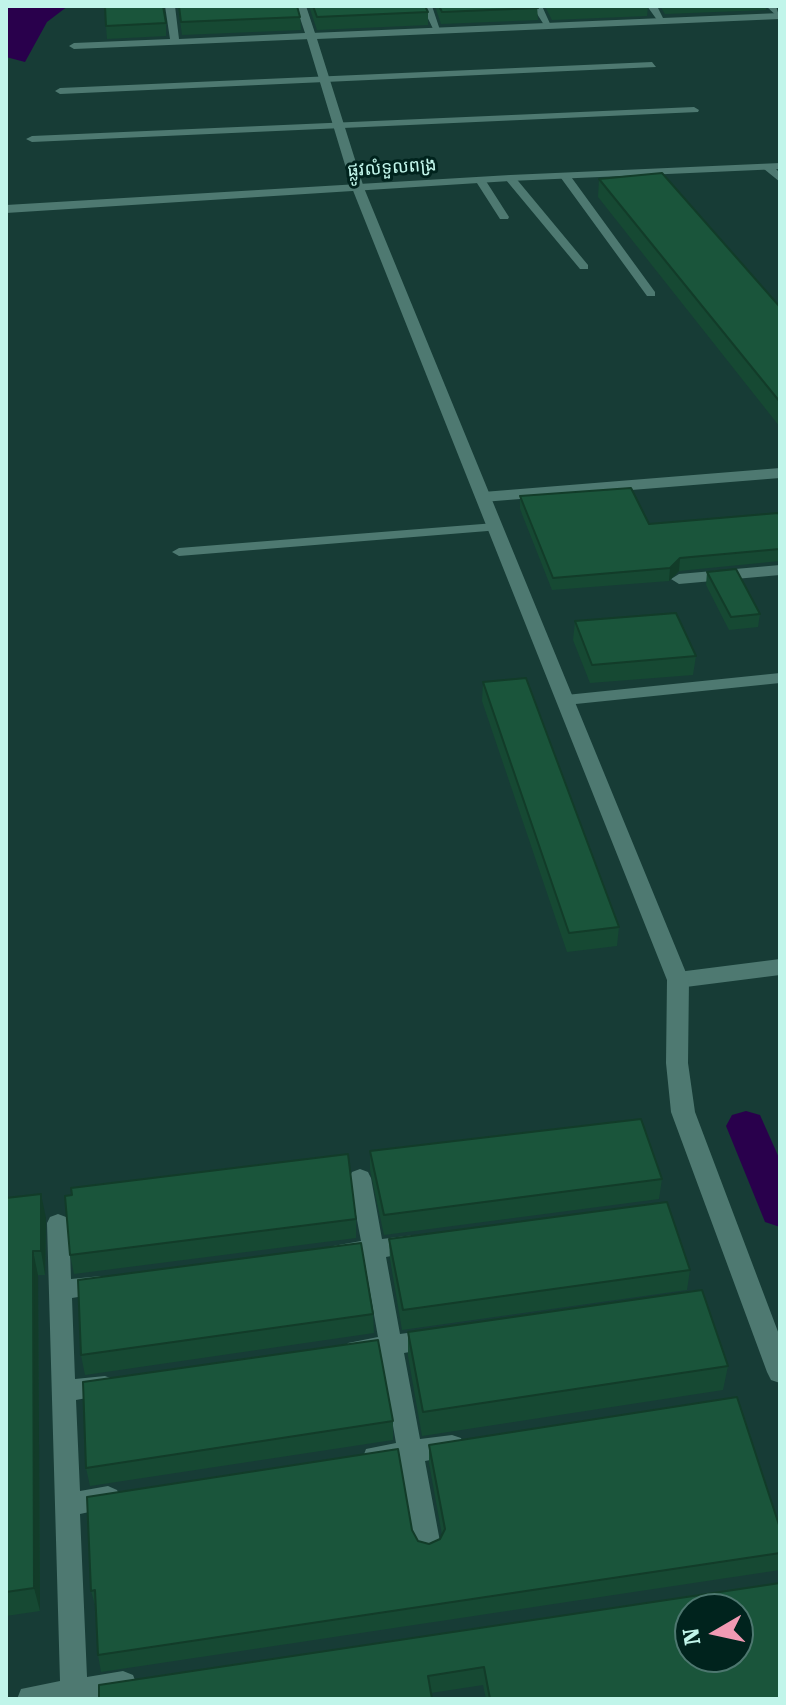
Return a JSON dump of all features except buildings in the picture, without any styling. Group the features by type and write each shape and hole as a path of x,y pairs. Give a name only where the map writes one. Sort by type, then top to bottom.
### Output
{"street":[{"path":"170,6 175,42"},
{"path":"301,6 358,188 678,980 677,1063 683,1112 780,1372"},
{"path":"427,6 438,31"},
{"path":"537,6 549,26"},
{"path":"652,6 663,22"},
{"path":"771,6 780,16"},
{"path":"74,46 780,16"},
{"path":"60,91 652,65"},
{"path":"32,139 694,110"},
{"name":"ផ្លូវលំទួលពង្រ","path":"6,209 510,178 774,167"},
{"path":"483,497 780,473"},
{"path":"679,579 780,570"},
{"path":"566,700 780,678"},
{"path":"678,980 780,967"}],"lane":[{"path":"774,167 780,179"},
{"path":"565,176 651,294"},
{"path":"510,178 584,267"},
{"path":"480,180 504,217"},
{"path":"179,552 495,527"},
{"path":"360,1178 428,1547"},
{"path":"58,1223 74,1696"},
{"path":"311,1257 436,1241"},
{"path":"60,1290 123,1282"},
{"path":"328,1354 453,1336"},
{"path":"64,1391 126,1382"},
{"path":"348,1462 472,1442"},
{"path":"68,1504 130,1495"},
{"path":"31,1699 74,1696 152,1681"}],"shaded area":[{"path":"6,6 68,6 47,22 25,62 6,57"}],"waterway":[{"path":"746,1126 780,1210"}]}
